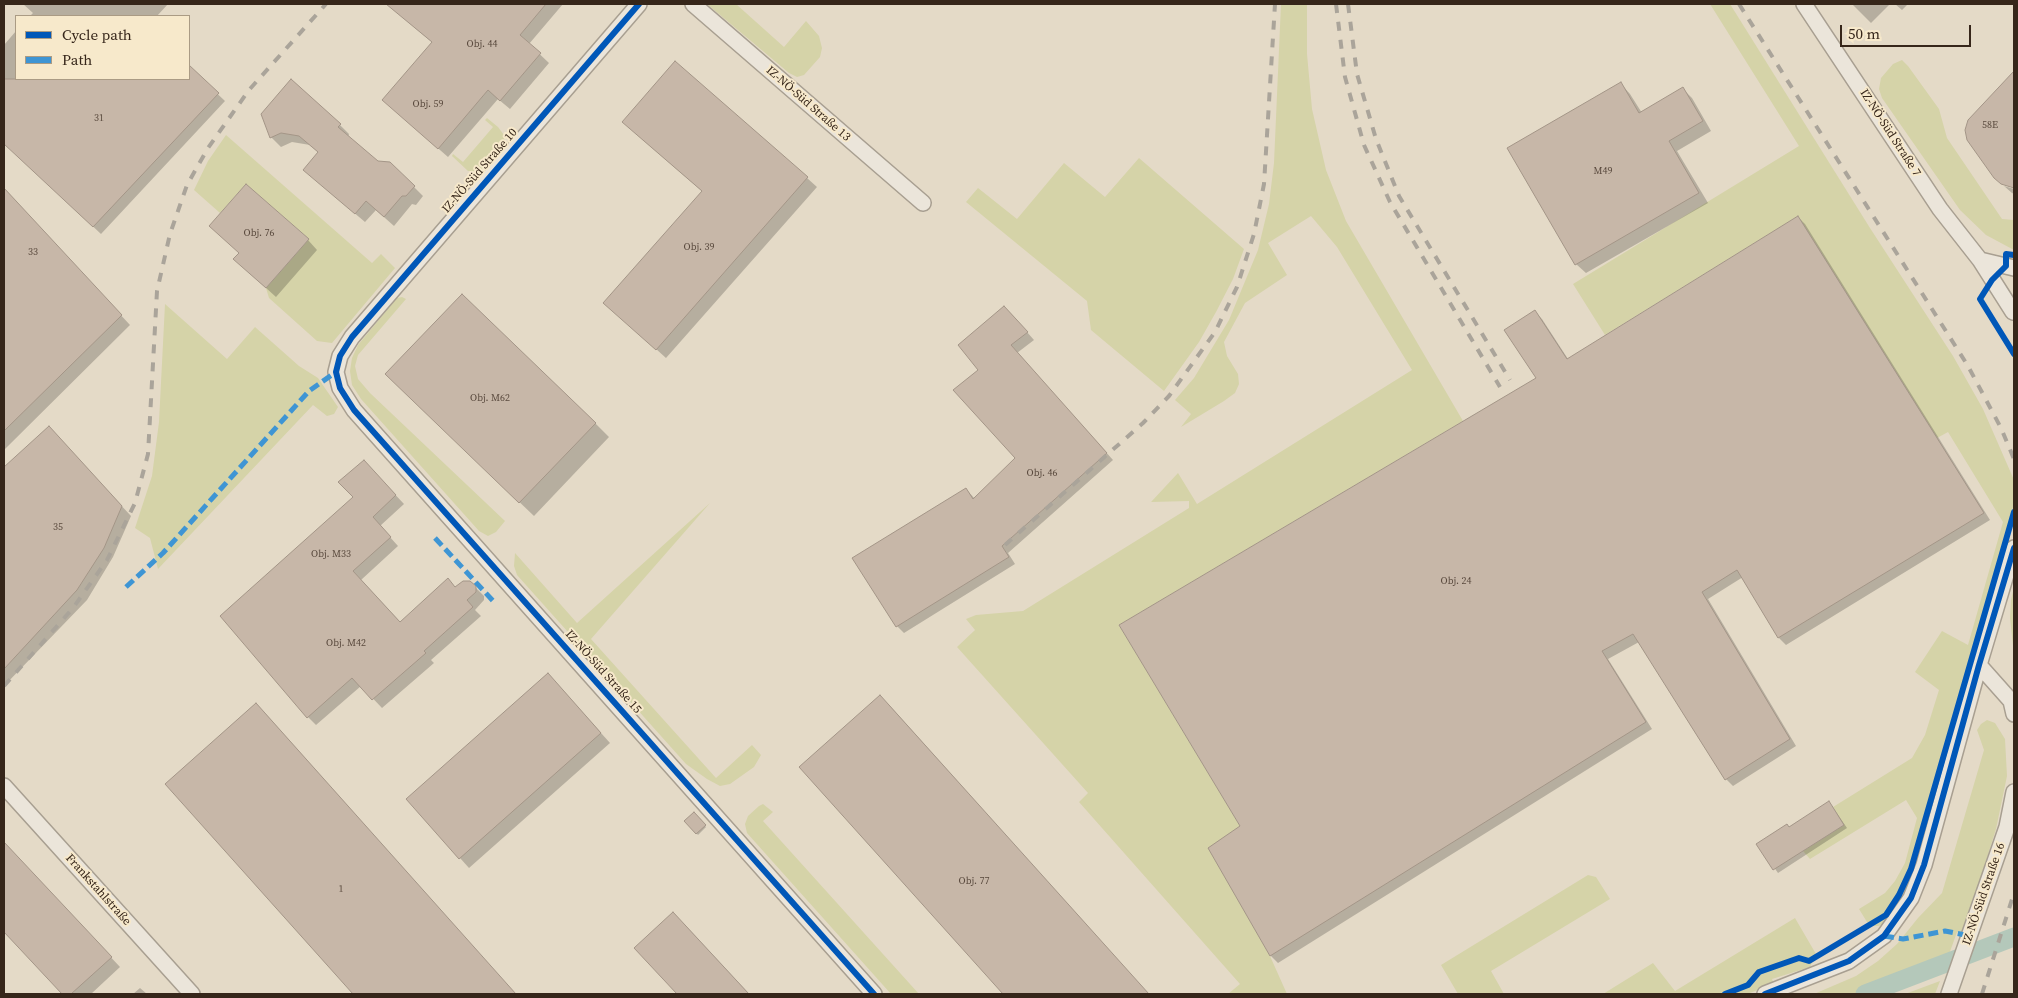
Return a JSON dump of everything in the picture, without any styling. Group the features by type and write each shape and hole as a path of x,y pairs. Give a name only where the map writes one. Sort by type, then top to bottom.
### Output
{"street":[{"name":"IZ-NÖ-Süd Straße 10","path":"340,356 352,337 639,4"},
{"name":"IZ-NÖ-Süd Straße 13","path":"693,4 923,203"},
{"name":"IZ-NÖ-Süd Straße 7","path":"1804,4 1940,209 1980,260 2014,309"},
{"path":"1980,260 2014,268"},
{"name":"IZ-NÖ-Süd Straße 15","path":"340,356 336,372 340,388 354,410 874,994"},
{"path":"1765,994 1849,961 1884,936 1911,898 1924,864 1979,665 2014,548"},
{"path":"1979,665 2011,701 2014,714"},
{"name":"Frankstahlstraße","path":"4,786 192,994"},
{"name":"IZ-NÖ-Süd Straße 16","path":"1949,994 2007,827 2014,792"}],"shaded area":[{"path":"707,4 736,4 784,47 806,21 819,36 822,48 820,57 804,75 797,77 789,73"},
{"path":"1281,4 1307,4 1307,54 1312,109 1326,170 1346,221 1463,421 1119,625 1240,826 1209,849 1270,956 1287,994 1228,994 1240,984 1079,802 1088,793 957,647 975,630 966,619 976,615 1023,611 1189,508 1189,501 1151,502 1178,473 1197,504 1412,370 1337,247 1311,216 1268,243 1287,275 1245,303 1224,342 1227,356 1238,374 1239,384 1235,393 1181,427 1191,414 1175,400 1194,378 1229,320 1258,250 1269,204 1274,163"},
{"path":"1710,4 1730,4 1870,228 1953,356 1983,409 2014,480 2014,513 1913,873 1899,904 1887,921 1879,926 1873,926 1867,922 1859,909 1885,893 1895,881 1905,863 1917,818 1906,800 1810,859 1803,851 1844,825 1833,807 1912,758 1925,735 1939,690 1915,672 1942,631 1968,645 2003,522 1948,432 1937,438 1798,216 1605,335 1573,284 1799,146"},
{"path":"1902,60 1939,109 1947,138 2002,219 2014,220 2014,250 1986,235 1960,210 1882,98 1879,89 1881,78 1893,64"},
{"path":"487,118 504,135 505,142 481,171 468,171 452,156 453,154 463,162 493,127 485,120"},
{"path":"226,135 372,263 381,254 395,268 332,343 317,341 269,298 266,288 309,239 246,184 220,213 194,190 208,161"},
{"path":"1139,158 1244,249 1233,279 1216,312 1199,342 1164,391 1091,330 1087,301 966,202 978,188 1017,219 1064,163 1105,197"},
{"path":"402,297 406,299 358,355 355,366 358,379 370,393 505,521 496,532 488,536 479,531 361,399 352,385 350,371 352,358 358,345 397,298"},
{"path":"165,304 227,359 255,327 299,366 318,378 338,407 334,414 327,416 313,405 158,569 150,538 135,528 152,476 159,422"},
{"path":"710,503 591,639 716,778 752,745 761,755 754,767 730,784 720,786 686,764 517,575 514,566 515,553 577,623"},
{"path":"2014,587 2014,655 2010,618"},
{"path":"1987,720 1995,723 2005,739 2007,776 1996,829 1982,874 1961,933 1957,932 1947,960 1856,994 1814,994 1856,976 1878,961 1897,944 1942,893 1984,750 1977,730"},
{"path":"763,804 773,812 763,821 919,994 891,994 747,833 745,824 748,816"},
{"path":"1588,875 1596,877 1610,899 1491,971 1504,994 1458,994 1441,965"},
{"path":"1795,918 1816,954 1810,967 1772,979 1774,984 1747,994 1603,994 1653,963 1675,991"},
{"path":"1940,981 1935,994 1905,994"}],"building":[{"path":"386,4 546,4 520,35 541,53 500,101 488,90 438,149 382,100 432,42"},
{"path":"675,61 808,177 656,350 603,303 702,191 622,122"},
{"path":"190,66 219,93 93,227 4,144 4,79 190,80"},
{"path":"2014,71 2014,188 2001,184 1994,178 1967,140 1965,130 1968,120"},
{"path":"291,79 341,124 338,127 378,161 390,162 415,186 406,196 402,196 384,217 366,201 355,214 303,170 318,152 299,136 281,133 270,138 261,114"},
{"path":"1621,82 1639,113 1683,87 1703,121 1669,141 1699,193 1575,265 1507,148"},
{"path":"246,184 309,239 266,288 233,259 239,253 209,226"},
{"path":"4,188 122,315 4,431"},
{"path":"1798,216 1984,513 1778,638 1737,570 1702,592 1790,739 1725,780 1633,634 1602,651 1646,722 1270,956 1208,848 1240,826 1119,625 1536,378 1504,330 1535,310 1567,359"},
{"path":"462,294 596,423 519,503 385,374"},
{"path":"1004,306 1028,332 1011,345 1107,453 1002,546 1009,557 896,627 852,558 966,488 973,499 1015,458 953,390 978,370 958,345"},
{"path":"49,426 122,506 104,548 77,590 4,669 4,467"},
{"path":"364,460 396,495 373,517 391,537 353,571 400,622 448,578 455,587 463,581 470,581 476,586 476,592 467,600 473,607 424,651 426,653 372,700 352,678 307,718 220,616 353,497 338,482"},
{"path":"548,673 601,733 459,859 406,799"},
{"path":"880,695 1149,994 1003,994 799,767"},
{"path":"256,703 516,994 353,994 165,784"},
{"path":"1829,801 1844,825 1773,870 1756,844 1787,824 1789,827"},
{"path":"694,812 706,825 696,834 684,821"},
{"path":"4,842 112,957 71,994 62,994 4,932"},
{"path":"673,912 749,994 677,994 634,948"}],"waterway":[{"path":"1865,994 2014,937"}],"railway":[{"path":"4,686 73,608 107,560 135,503 148,454 157,291 170,234 187,185 208,148 249,90 326,4"},
{"path":"1005,545 1143,423 1169,396 1215,332 1237,287 1254,234 1264,184 1275,4"},
{"path":"1336,4 1345,77 1364,145 1390,202 1500,387"},
{"path":"1348,4 1357,74 1376,139 1399,196 1510,380"},
{"path":"1739,4 1968,366 2001,428 2014,459"},
{"path":"1982,994 2014,893"}],"marked path":[{"path":"126,587 163,553 309,391 336,372"},
{"path":"435,538 495,603"},
{"path":"1884,936 1903,939 1945,931 1970,936"}],"cycle path":[{"path":"639,4 352,337 340,356 336,372 340,388 354,410 874,994"},
{"path":"2014,255 2006,254 2006,266 1992,280 1980,299 2014,354"},
{"path":"1725,994 1748,985 1759,972 1799,958 1809,961 1886,915 1899,895 1911,869 2014,512"},
{"path":"1765,994 1849,961 1884,936 1911,898 1924,865 1979,665 2014,548"}]}
